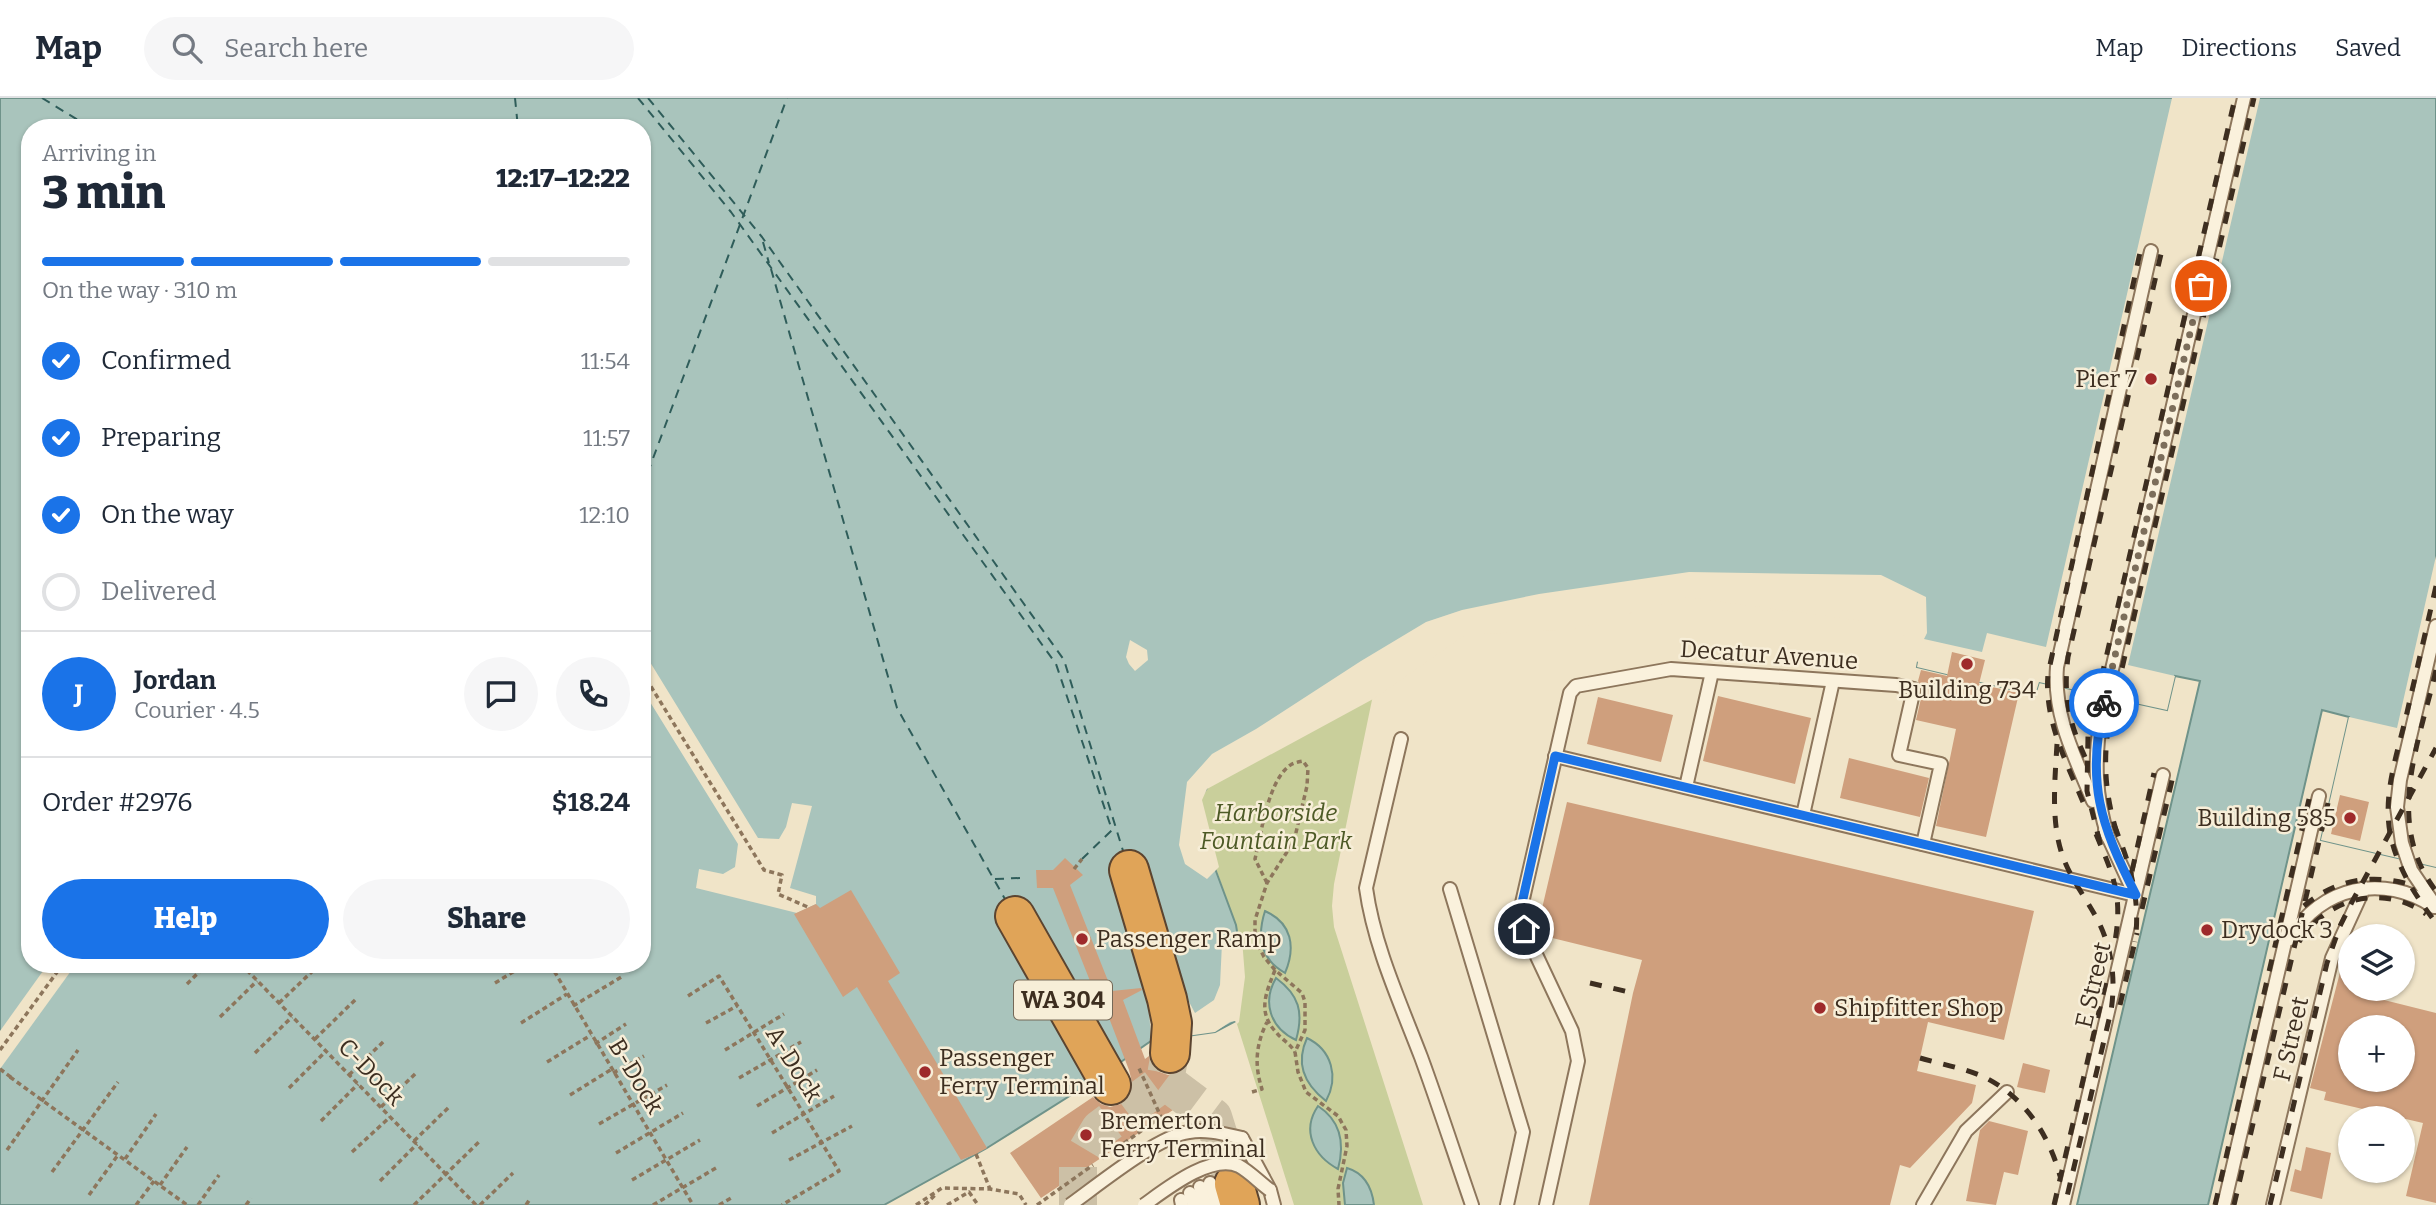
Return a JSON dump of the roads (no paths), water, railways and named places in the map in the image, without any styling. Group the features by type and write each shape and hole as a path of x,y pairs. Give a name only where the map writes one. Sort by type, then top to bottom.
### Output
{"highway":[{"name":"WA 304","path":"1015,916 1140,1068 1172,1023 1129,870"}],"lane":[{"path":"2108,837 2096,783 2095,756 2101,717 2244,98"},
{"path":"2136,895 2108,837 2063,727 2056,679 2151,251"},
{"path":"2436,625 2400,780 2397,807 2405,856 2436,908"},
{"name":"Decatur Avenue","path":"1546,1205 1578,1061 1572,1031 1524,929 1522,903 1570,693 1576,686 1671,669 1896,685 1914,689 1899,755 1941,764 1923,844"},
{"path":"1686,787 1712,672"},
{"path":"1803,816 1833,681"},
{"path":"1401,739 1366,888 1368,908 1402,1014 1420,1056 1472,1205"},
{"path":"1555,756 2136,895"},
{"name":"E Street","path":"2063,1205 2163,775"},
{"path":"2224,1205 2319,796"},
{"path":"2281,962 2292,935 2308,915 2338,895 2378,887 2417,897 2436,908"},
{"name":"F Street","path":"2273,1205 2332,958 2364,888"},
{"path":"1450,889 1523,1132 1507,1205"},
{"path":"1923,1205 1966,1130 2007,1092"},
{"path":"1070,1205 1147,1150 1186,1132 1212,1130 1242,1138 1213,1196"},
{"path":"1144,1205 1181,1179 1213,1164 1237,1165 1213,1196"},
{"path":"1213,1196 1274,1205"}],"water":[{"path":"0,98 2436,98 2436,867 2321,840 2349,717 2322,710 2208,1205 2077,1205 2200,681 2175,676 2167,710 2039,682 2035,695 1917,667 1921,645 1904,632 1864,617 1686,594 1464,631 1211,782 1199,800 1213,863 1236,925 1239,944 1236,1021 1215,1032 1151,1041 987,1148 884,1205 0,1205"},
{"path":"1265,911 1281,922 1289,937 1290,954 1285,973 1270,961 1263,946 1261,929"},
{"path":"1276,978 1290,991 1298,1005 1296,1040 1280,1029 1271,1014 1270,996"},
{"path":"1307,1038 1316,1043 1331,1065 1332,1083 1326,1101 1312,1088 1304,1073 1302,1056"},
{"path":"1318,1106 1332,1119 1339,1133 1341,1150 1338,1169 1322,1157 1313,1142 1311,1125"},
{"path":"1347,1168 1366,1182 1374,1205 1345,1205 1343,1183"}],"tunnel":[{"path":"1078,1205 1078,1166 1100,1129 1165,1081 1170,1053"},
{"path":"1165,1081 1213,1117 1234,1184"}],"railway":[{"path":"2100,843 2087,791 2088,736 2235,98"},
{"path":"2117,833 2106,782 2108,729 2254,98"},
{"path":"2083,802 2063,756 2053,724 2049,708 2048,674 2141,248"},
{"path":"2085,757 2069,709 2066,685 2068,657 2161,254"},
{"path":"2436,586 2395,760 2388,804 2390,833 2397,858 2414,891 2436,923"},
{"path":"2436,670 2415,755 2409,811 2412,838 2420,865 2436,891"},
{"path":"2057,744 2054,798 2058,838 2068,868 2106,939 2113,987 2111,1011 2065,1205"},
{"path":"2270,1205 2327,963 2340,926 2436,748"},
{"path":"2132,871 2154,773"},
{"path":"2142,909 2173,776"},
{"path":"2215,1205 2309,799"},
{"path":"2234,1205 2328,803"},
{"path":"2114,825 2133,882 2135,942"},
{"path":"2096,834 2115,886 2118,911 2115,941"},
{"path":"2304,906 2330,889 2356,881 2385,880 2415,886"},
{"path":"2299,942 2310,927 2324,915 2356,900 2392,899 2409,904 2426,914"},
{"path":"2120,1005 2137,933"},
{"path":"2054,1205 2107,977"},
{"path":"1590,983 1633,993"},
{"path":"1920,1058 1982,1076 2010,1094 2022,1105 2041,1131 2060,1176"}],"place":[{"name":"Pier 7","path":"2151,379"},
{"name":"Building 734","path":"1967,664"},
{"name":"Building 585","path":"2350,818"},
{"name":"Drydock 3","path":"2207,930"},
{"name":"Passenger Ramp","path":"1082,939"},
{"name":"Shipfitter Shop","path":"1820,1008"},
{"name":"Passenger Ferry Terminal","path":"925,1072"},
{"name":"Bremerton Ferry Terminal","path":"1086,1135"}],"park label":[{"name":"Harborside Fountain Park","path":"1276,827"}]}
